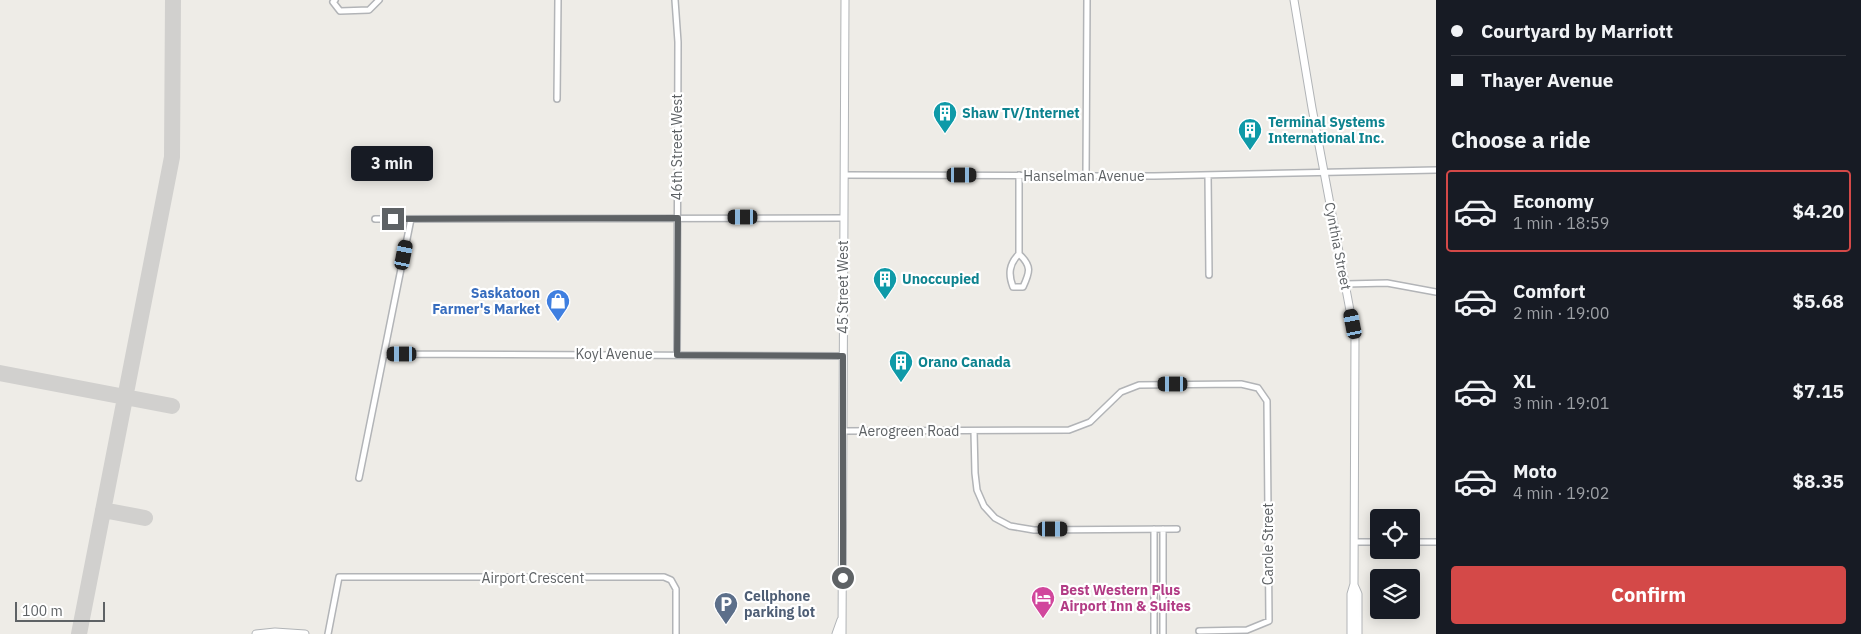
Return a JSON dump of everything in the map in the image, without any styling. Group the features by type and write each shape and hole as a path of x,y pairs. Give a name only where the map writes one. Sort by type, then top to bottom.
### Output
{"main road":[{"name":"45 Street West","path":"842,634 845,0"},
{"name":"Cynthia Street","path":"1294,0 1355,337 1354,584 1352,594 1355,621"},
{"path":"836,634 842,615"},
{"path":"1350,634 1355,621"},
{"path":"1355,621 1360,634"},
{"path":"842,623 847,634"},
{"path":"256,634 275,632 305,634"}],"street":[{"path":"336,0 333,2 340,11 369,10 378,1"},
{"path":"557,99 558,0"},
{"name":"46th Street West","path":"674,0 678,42 677,355"},
{"path":"1086,175 1087,0"},
{"name":"Hanselman Avenue","path":"844,175 1208,175 1436,170"},
{"path":"1019,175 1019,254 1013,260 1010,269 1013,287 1019,288 1023,287 1029,270 1027,262 1019,254"},
{"path":"1208,175 1209,274"},
{"path":"375,218 844,218"},
{"path":"359,478 411,219"},
{"path":"1346,284 1387,284 1436,292"},
{"name":"Koyl Avenue","path":"384,354 843,356"},
{"name":"Aerogreen Road","path":"844,431 1076,429 1090,422 1121,392 1139,385 1241,384 1258,388 1267,401 1268,467"},
{"path":"974,431 977,490 984,506 995,518 1010,526 1029,529 1177,529"},
{"name":"Carole Street","path":"1199,631 1247,630 1269,621 1268,467"},
{"path":"1163,529 1163,634"},
{"path":"1154,530 1154,634"},
{"path":"1354,542 1370,542"},
{"path":"1420,542 1436,542"},
{"name":"Airport Crescent","path":"328,634 339,577 664,577 673,582 676,589 676,634"}],"taxiway":[{"path":"79,634 172,157 173,0"},
{"path":"0,373 172,406"},
{"path":"103,510 145,518"}],"place":[{"name":"Shaw TV/Internet","path":"945,134"},
{"name":"Terminal Systems International Inc.","path":"1250,151"},
{"name":"Unoccupied","path":"885,300"},
{"name":"Saskatoon Farmer's Market","path":"558,322"},
{"name":"Orano Canada","path":"901,383"},
{"name":"Best Western Plus Airport Inn & Suites","path":"1043,619"},
{"name":"Cellphone parking lot","path":"726,625"}],"route":[{"path":"393,219 678,218 677,355 843,356 843,578"}]}
